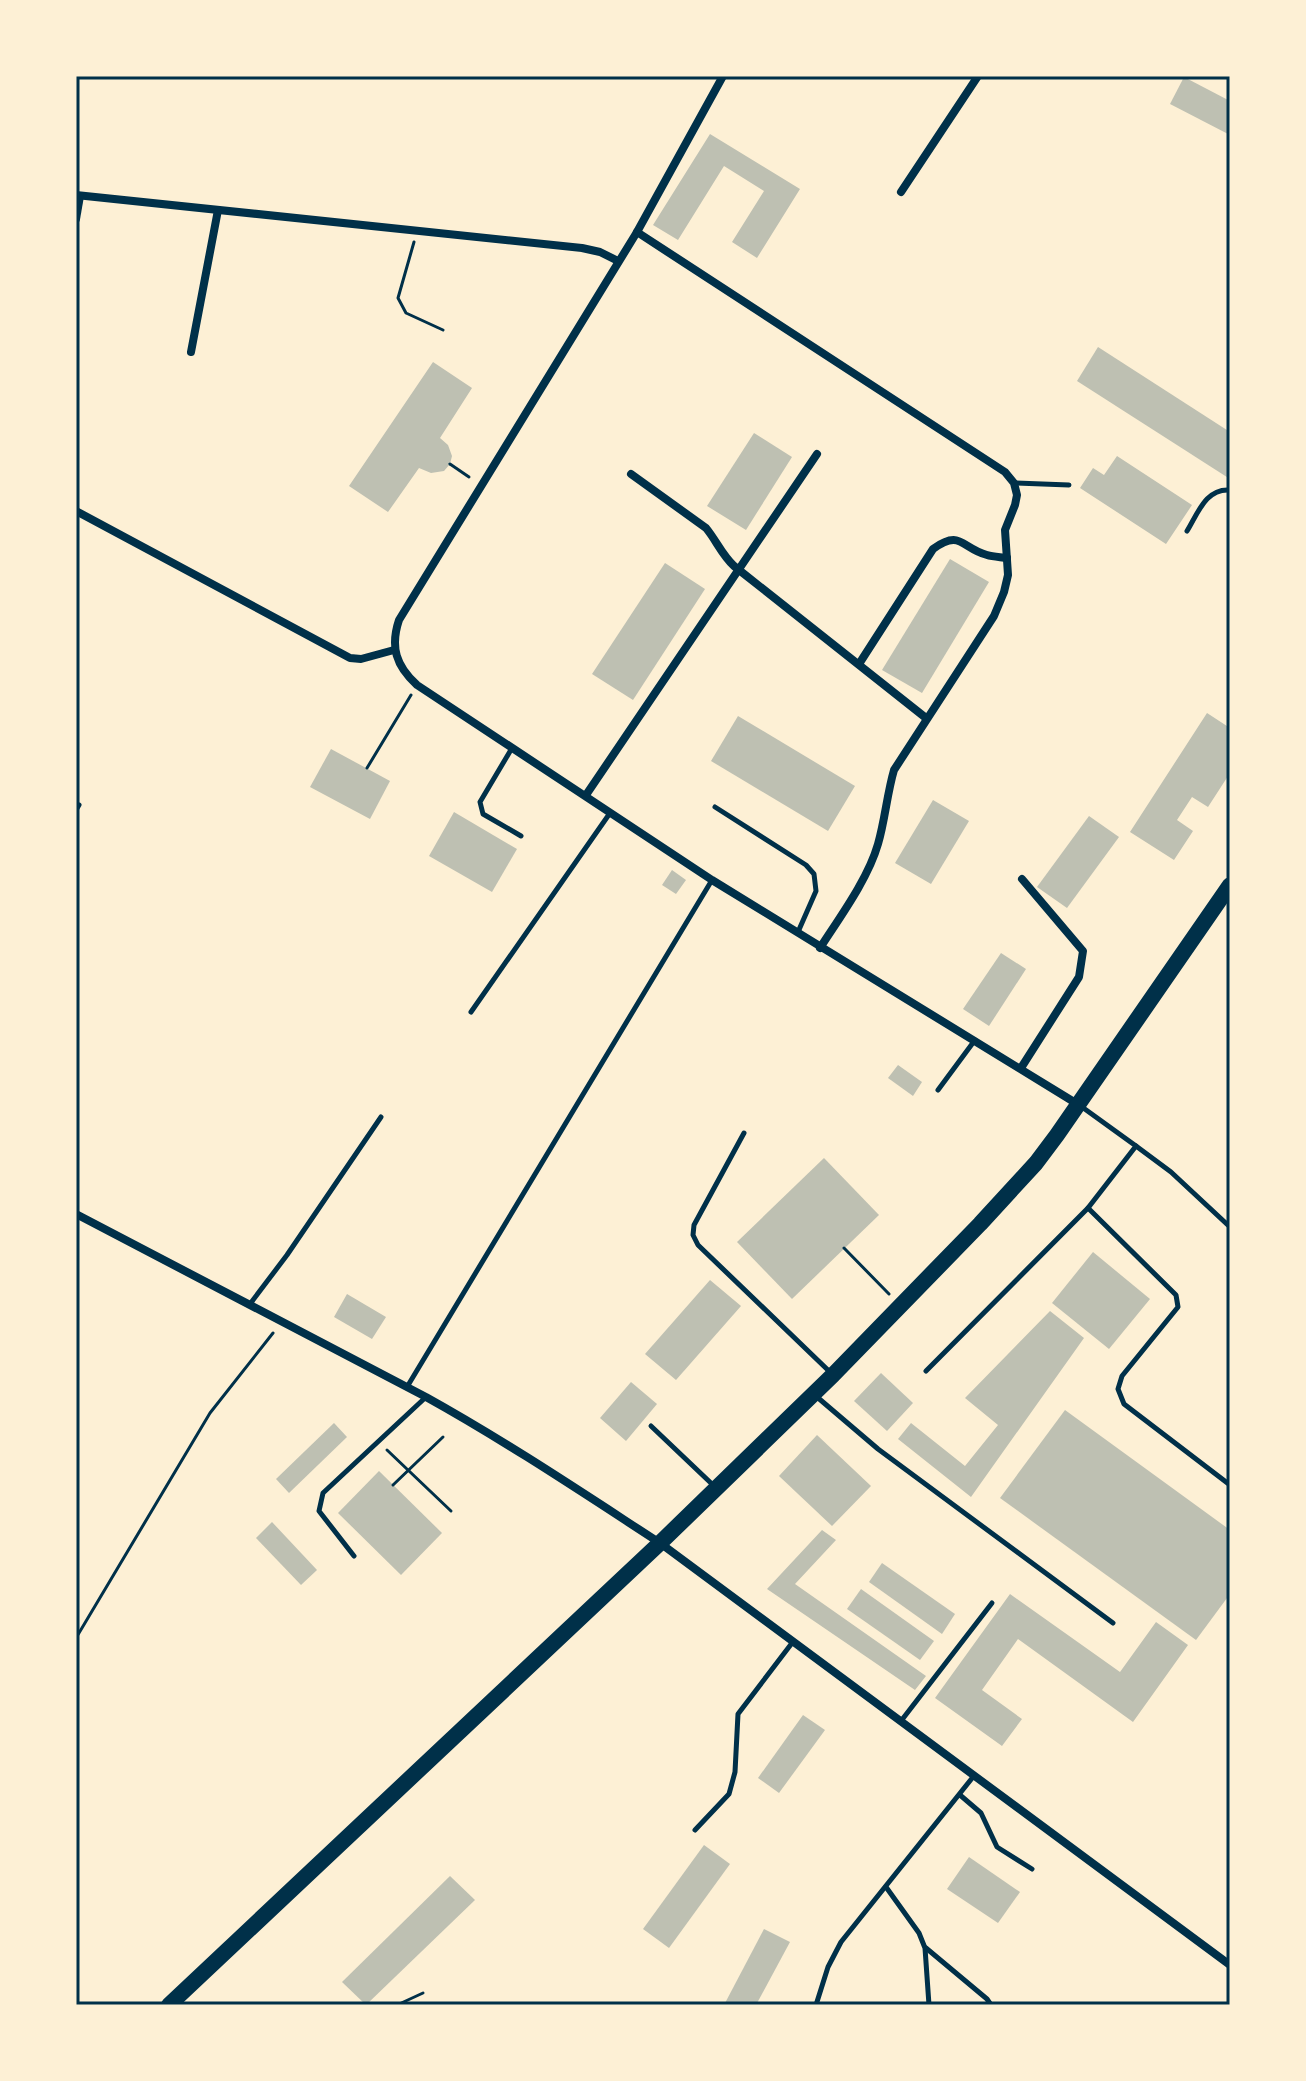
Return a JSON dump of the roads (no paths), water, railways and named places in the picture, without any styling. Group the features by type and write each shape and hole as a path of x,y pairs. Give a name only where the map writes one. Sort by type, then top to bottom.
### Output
{"main road":[{"path":"169,2005 660,1543 833,1375 1036,1163 1230,885"}],"street":[{"path":"723,76 637,232 399,620 394,634 394,650 405,674 417,685 712,880 1079,1105"},
{"path":"901,192 978,76"},
{"path":"76,219 78,196 582,248 618,261"},
{"path":"191,352 218,210"},
{"path":"637,232 1005,472 1014,483 1015,505 1005,530 1008,575 994,616 894,770 878,845 854,894 820,948"},
{"path":"586,795 817,454"},
{"path":"631,474 706,528 726,558 740,571 926,718"},
{"path":"76,511 350,658 361,659 394,650"},
{"path":"859,664 933,549 946,540 958,539 987,555 1007,558"},
{"path":"1021,1068 1079,977 1083,951 1022,879"},
{"path":"76,1214 476,1425 660,1543 1230,1965"}],"lane":[{"path":"1014,483 1069,485"},
{"path":"1187,531 1208,497 1216,490 1230,490"},
{"path":"512,747 479,808 483,814 521,836"},
{"path":"715,807 806,865 814,874 816,891 797,933"},
{"path":"471,1012 611,812"},
{"path":"406,1387 712,880"},
{"path":"938,1090 975,1040"},
{"path":"1079,1105 1171,1172 1230,1227"},
{"path":"249,1305 381,1117"},
{"path":"744,1133 694,1225 693,1235 698,1245 833,1375"},
{"path":"926,1371 1088,1208 1136,1146"},
{"path":"1088,1208 1176,1295 1178,1307 1122,1376 1118,1389 1124,1404 1230,1485"},
{"path":"813,1394 878,1449 1113,1623"},
{"path":"354,1556 319,1511 323,1493 426,1397"},
{"path":"651,1426 716,1488"},
{"path":"901,1721 992,1603"},
{"path":"695,1830 729,1794 735,1772 738,1714 792,1643"},
{"path":"816,2005 828,1967 841,1942 973,1777"},
{"path":"960,1795 981,1813 997,1847 1032,1869"},
{"path":"886,1887 919,1933 925,1948 929,2005"},
{"path":"925,1948 991,2005"}]}
